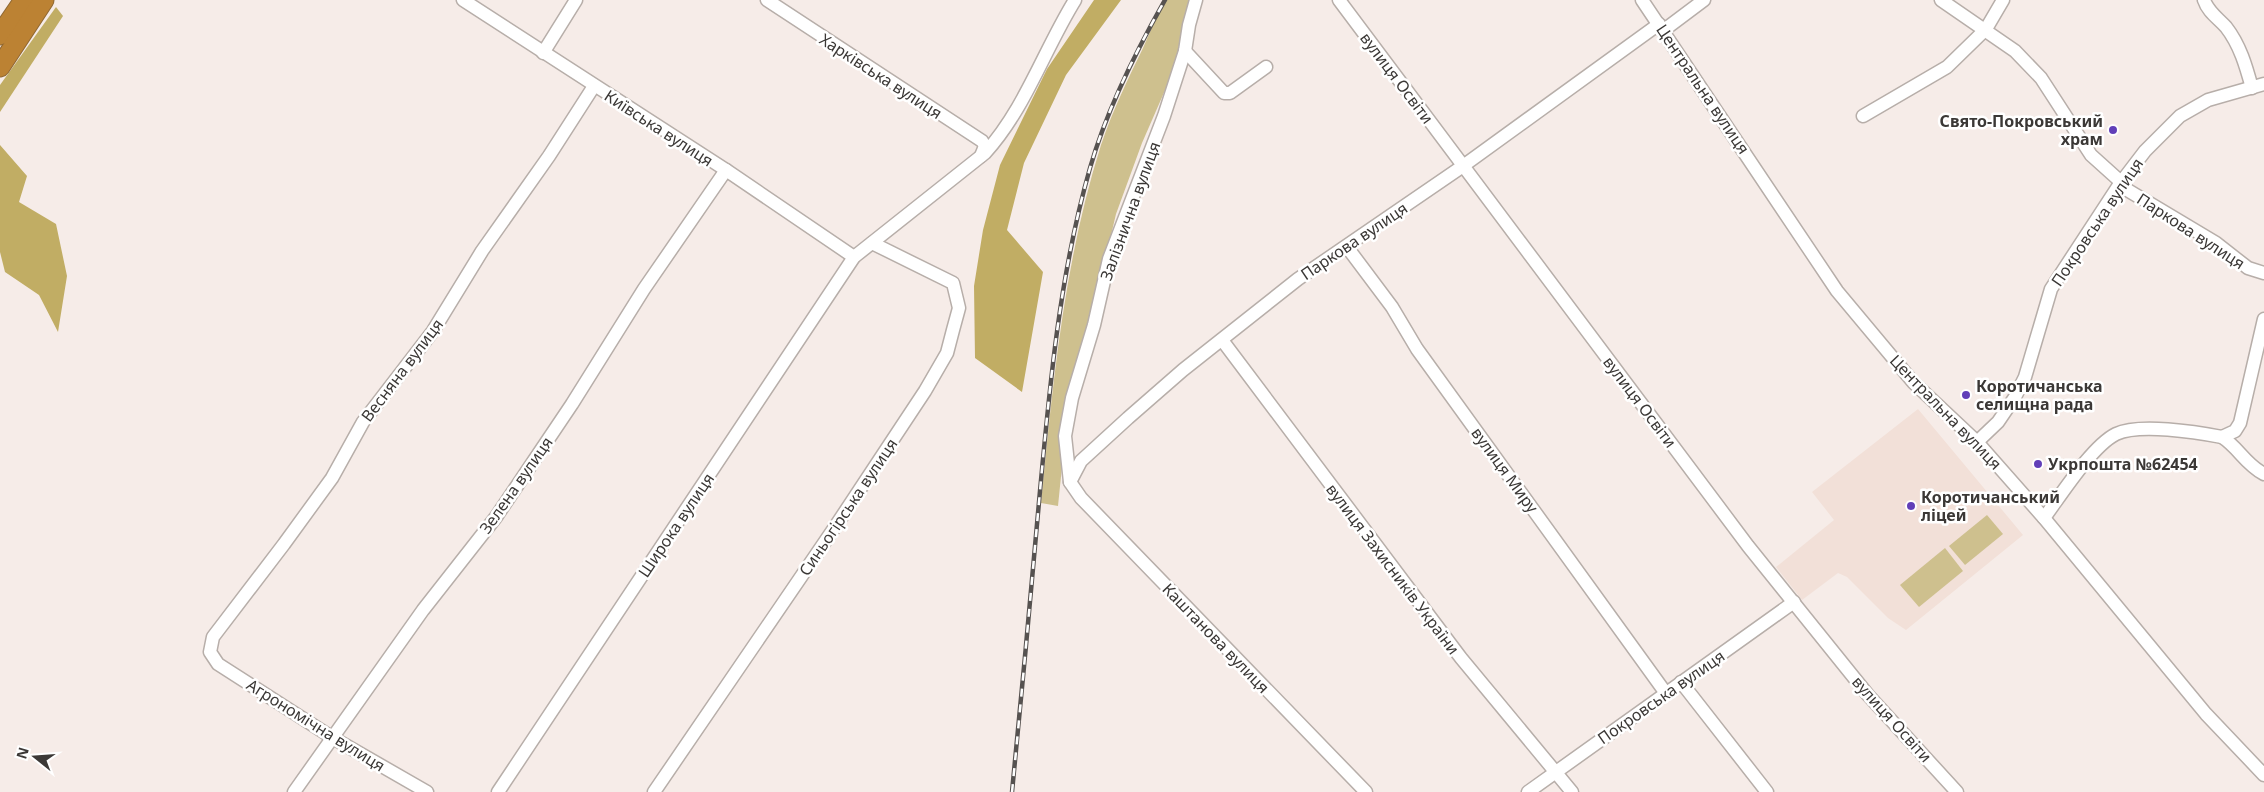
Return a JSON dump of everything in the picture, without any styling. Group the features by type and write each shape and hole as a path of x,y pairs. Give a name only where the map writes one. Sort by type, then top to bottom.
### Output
{"highway":[{"path":"0,35 24,0"},
{"path":"0,67 44,0"}],"street":[{"name":"Київська вулиця","path":"463,0 726,170 854,257"},
{"path":"543,52 576,0"},
{"name":"Харківська вулиця","path":"767,0 982,141 985,146 980,156"},
{"name":"Широка вулиця","path":"498,792 854,257 980,156 999,137 1014,117 1058,28 1075,0"},
{"name":"Залізнична вулиця","path":"1070,482 1065,436 1072,398 1094,325 1109,259 1164,116 1185,51 1188,25 1196,0"},
{"name":"вулиця Освіти","path":"1339,0 1748,546 1868,695 1957,792"},
{"name":"Центральна вулиця","path":"1642,0 1662,27 1837,291 1913,382 1977,442 2044,518 2206,714 2264,775"},
{"name":"Паркова вулиця","path":"1070,482 1081,461 1176,376 1298,279 1347,247 1662,27 1704,0"},
{"name":"Паркова вулиця","path":"1941,0 2015,50 2041,78 2091,155 2120,183 2216,243 2248,268 2264,273"},
{"path":"1863,116 1939,73 1986,29 2002,0"},
{"path":"2204,0 2212,14 2225,26 2260,88"},
{"path":"1185,51 1221,91 1228,94 1266,67"},
{"name":"Весняна вулиця","path":"210,652 213,637 332,478 363,422 433,331 482,251 549,156 594,86"},
{"name":"Покровська вулиця","path":"1977,442 1998,422 2014,397 2027,370 2051,289 2120,183 2145,151 2180,116 2208,100 2260,88"},
{"name":"Зелена вулиця","path":"294,792 423,610 496,517 572,404 644,290 726,170"},
{"name":"Синьогірська вулиця","path":"654,792 838,522 947,353 959,308 953,283 872,243"},
{"name":"вулиця Миру","path":"1347,247 1392,307 1417,349 1665,692"},
{"path":"2222,437 2235,431 2240,423 2264,319"},
{"name":"вулиця Захисників України","path":"1222,340 1461,658 1572,792"},
{"path":"2044,518 2103,443 2118,433 2144,428 2222,437 2233,444 2246,462 2264,474"},
{"name":"Каштанова вулиця","path":"1070,482 1080,498 1366,792"},
{"name":"Покровська вулиця","path":"1528,792 1665,692 1794,602"},
{"name":"Агрономічна вулиця","path":"210,652 218,664 333,738 427,792"},
{"path":"1681,682 1767,792"}],"shaded area":[{"path":"1094,0 1121,0 1066,75 1024,163 1007,230 1043,272 1022,392 975,358 974,286 983,230 1000,165 1047,69"},
{"path":"1166,0 1196,0 1183,28 1173,72 1142,143 1116,214 1066,427 1058,506 1041,503 1050,412 1062,322 1069,278 1088,189 1110,120"},
{"path":"56,7 63,16 0,112 0,85"},
{"path":"0,145 27,176 19,202 56,224 67,276 58,332 39,295 5,272 0,252"},
{"name":"Коротичанський ліцей","path":"1918,409 2023,535 1906,630 1888,618 1847,577 1838,573 1802,600 1776,567 1834,520 1812,492"},
{"path":"1987,515 2003,534 1965,565 1949,546"},
{"path":"1945,548 1963,571 1919,607 1900,585"}],"railway":[{"path":"1012,792 1048,409 1071,247 1090,168 1105,124 1143,40 1165,0"}],"place":[{"name":"Свято-Покровський храм","path":"2113,130"},
{"name":"Коротичанська селищна рада","path":"1966,395"},
{"name":"Укрпошта №62454","path":"2038,464"},
{"name":"Коротичанський ліцей","path":"1911,506"}]}
